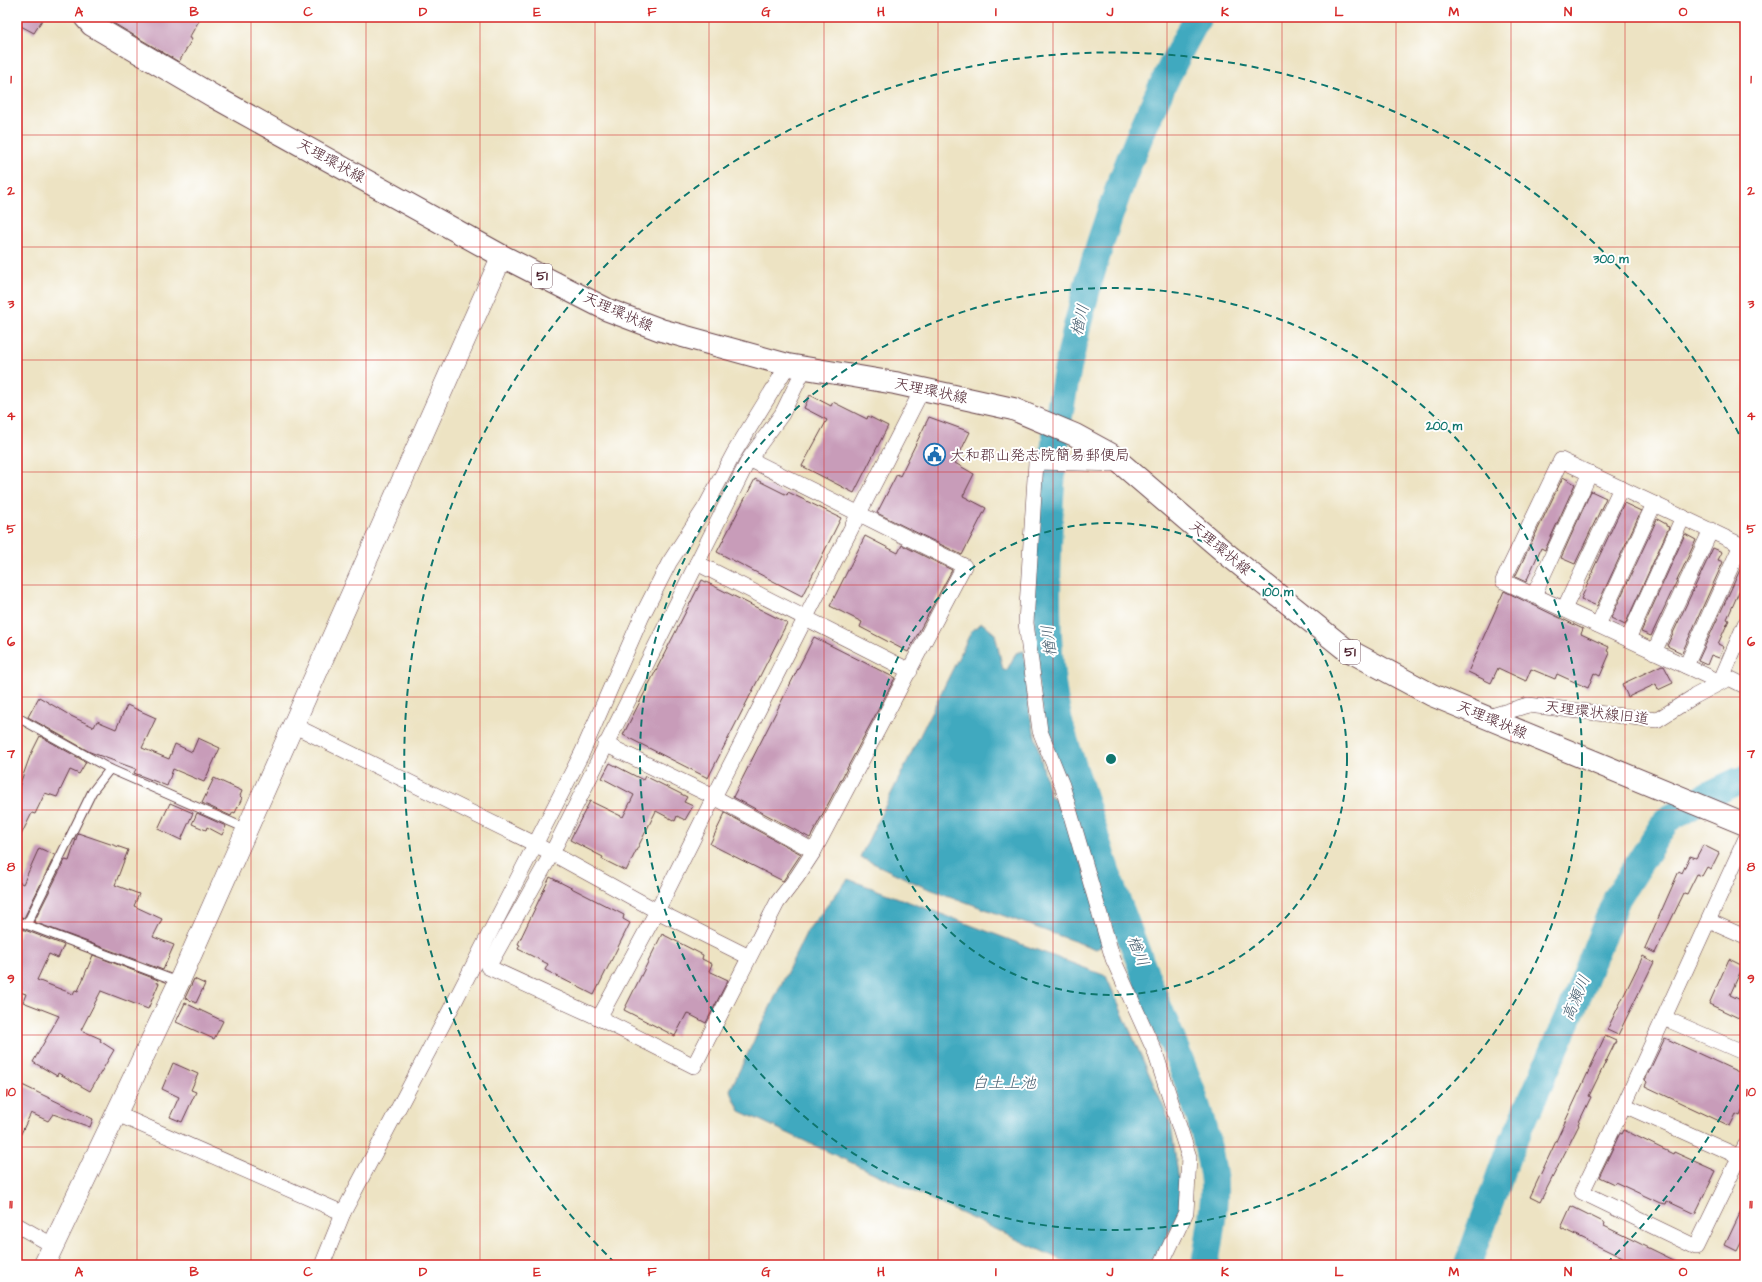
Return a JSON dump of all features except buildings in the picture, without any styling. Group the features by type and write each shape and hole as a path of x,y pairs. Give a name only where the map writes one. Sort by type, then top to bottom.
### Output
{"main road":[{"name":"天理環状線","path":"85,17 92,25 213,96 502,256 608,310 661,330 797,366 923,388 1013,409 1046,421 1075,435 1110,454 1228,555 1344,648 1432,695 1745,824"}],"street":[{"path":"44,1265 179,982 502,256"},
{"path":"749,459 964,566 814,851 798,877 777,903 694,1066 599,1018 488,967 552,852 749,459 782,414 797,366"},
{"path":"322,1265 343,1213 456,999 582,753 642,616 669,563 706,506 734,453 797,366"},
{"path":"599,1018 657,911 858,513 923,388"},
{"path":"1686,666 1743,546 1561,460 1503,581 1720,682 1729,678 1745,686"},
{"path":"1121,464 1036,462 1026,623 1040,731 1062,785 1113,959 1155,1052 1189,1157 1186,1212 1161,1265"},
{"path":"1534,595 1590,473"},
{"path":"1564,610 1621,488"},
{"path":"1598,625 1654,504"},
{"path":"1628,639 1683,517"},
{"path":"1654,652 1711,530"},
{"path":"697,563 910,671"},
{"path":"1720,682 1745,624"},
{"name":"天理環状線旧道","path":"1485,718 1528,705 1657,720 1720,682"},
{"path":"293,725 552,852 657,911 749,957"},
{"path":"605,744 714,797 814,851"},
{"path":"1624,1105 1742,1152 1696,1247 1582,1192 1624,1105 1745,840"},
{"path":"1709,921 1745,937"},
{"path":"1664,1018 1745,1053"},
{"path":"117,1114 343,1213"},
{"path":"17,1225 54,1246"}],"lane":[{"path":"17,717 110,769 248,829"},
{"path":"27,924 92,792 110,769"},
{"path":"17,921 179,982"}],"water":[{"path":"982,623 995,634 1003,670 1007,670 1016,653 1024,651 1030,715 1050,796 1062,802 1108,943 1096,949 924,887 860,857 972,630"},
{"name":"白土上池","path":"848,879 1106,976 1171,1124 1182,1204 1154,1265 1072,1265 740,1111 730,1090 807,931"}],"waterway":[{"name":"楢川","path":"1198,17 1173,63 1131,158 1112,208 1096,257 1082,308 1060,410 1051,478 1047,567 1047,606 1048,645 1052,684 1057,714 1063,737 1104,866 1195,1100 1208,1149 1213,1174 1214,1195 1205,1265"},
{"name":"高瀬川","path":"1468,1265 1507,1156 1569,1017 1617,898 1666,821 1711,794 1736,782 1745,780"}],"place":[{"name":"大和郡山発志院簡易郵便局","path":"935,455"}]}
